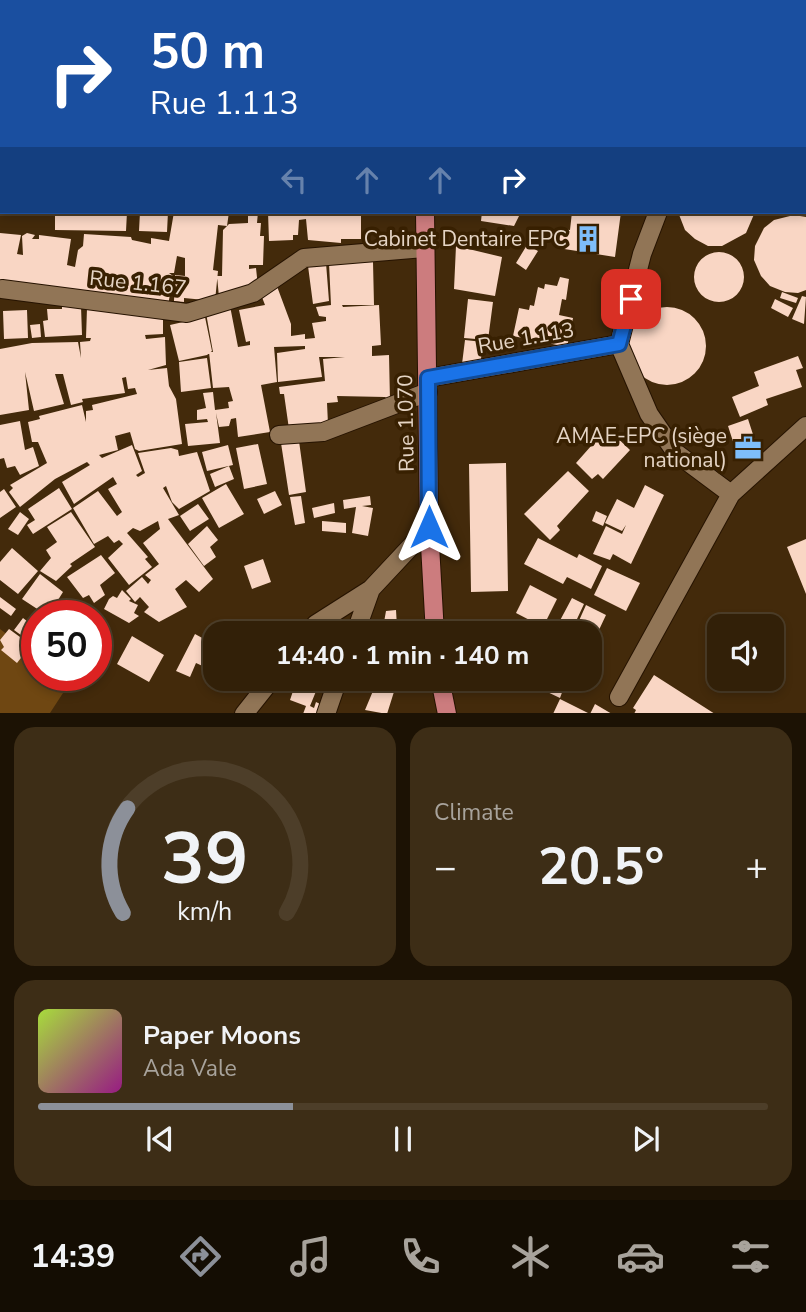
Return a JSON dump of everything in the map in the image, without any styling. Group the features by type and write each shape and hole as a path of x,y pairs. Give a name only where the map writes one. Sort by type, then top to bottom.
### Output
{"main road":[{"name":"Rue 1.070","path":"425,214 429,527 434,621"},
{"path":"442,691 447,713"}],"street":[{"path":"657,214 642,254 619,344 649,414 676,453 731,494"},
{"name":"Rue 1.167","path":"2,289 187,313 253,293 304,258 424,248"},
{"name":"Rue 1.113","path":"279,435 323,432 428,385 619,344"},
{"path":"619,697 731,494 806,426"},
{"path":"321,621 371,589 429,527"},
{"path":"360,621 371,589"},
{"path":"244,713 262,691"},
{"path":"326,713 334,691"}],"shaded area":[{"path":"0,629 21,645 21,691 63,693 50,713 0,713"}],"building":[{"path":"55,214 127,214 126,231 55,230"},
{"path":"140,214 168,214 167,232 139,231"},
{"path":"174,214 229,214 227,226 218,225 213,270 218,271 215,301 184,298 184,302 174,301 175,275 185,276 185,258 177,256 174,273 169,273 173,276 168,306 0,284 0,233 21,235 17,254 23,255 22,236 27,233 35,235 32,239 39,239 39,235 71,239 67,265 75,267 78,250 83,246 84,234 131,237 132,240 151,244 151,238 169,241"},
{"path":"248,214 258,214 257,223 261,223 260,236 264,236 263,265 249,265 249,269 256,268 258,287 219,297 217,276 222,276 223,230 229,224 248,223"},
{"path":"268,214 361,214 361,239 341,239 341,243 308,240 306,219 299,220 298,235 293,235 293,240 269,241"},
{"path":"482,214 520,214 514,226 481,221"},
{"name":"Cabinet Dentaire EPC","path":"572,214 621,214 615,257 558,248 561,229 570,230"},
{"path":"679,214 754,214 746,233 722,246 708,246 685,230"},
{"path":"794,215 806,217 806,290 798,293 785,292 770,286 761,276 754,260 755,246 764,228 774,220"},
{"path":"527,245 538,251 526,270 516,263"},
{"path":"456,246 502,257 495,296 454,289"},
{"path":"719,252 737,259 744,277 737,295 719,302 701,295 694,277 701,259"},
{"path":"373,262 374,305 342,305 343,307 379,305 381,345 372,346 372,356 389,355 390,401 385,397 337,396 338,402 327,403 328,424 289,429 284,394 280,394 279,387 325,381 323,359 345,357 319,357 322,377 278,382 277,353 305,349 305,346 274,347 277,382 261,385 270,432 238,437 236,418 231,419 229,426 219,427 216,413 220,443 188,446 185,424 208,422 207,419 197,420 197,410 206,408 203,393 213,392 215,410 229,408 228,402 233,401 229,387 213,388 209,352 213,352 206,313 230,306 238,347 250,345 250,341 246,342 239,310 265,305 260,292 275,281 291,324 291,336 305,334 305,339 315,338 312,323 326,321 326,317 319,316 316,307 331,305 329,263"},
{"path":"326,263 329,301 313,304 308,266"},
{"path":"560,277 569,279 566,300 562,299 559,315 573,318 567,347 513,336 519,308 529,310 530,305 534,306 538,287 544,289 545,284 557,286"},
{"path":"782,292 798,298 796,303 780,298"},
{"path":"802,296 806,297 804,324 792,319"},
{"path":"468,299 493,302 488,340 464,338"},
{"path":"775,299 793,308 788,317 771,308"},
{"path":"62,306 81,306 82,335 45,337 43,321 48,320 47,309 62,309"},
{"path":"97,307 97,311 130,310 163,314 163,334 145,335 146,339 165,337 166,365 148,370 167,368 169,386 176,399 182,444 139,451 135,449 130,432 115,436 118,450 99,455 102,458 132,445 142,471 136,475 138,477 145,473 138,453 171,448 178,450 179,456 197,452 210,491 179,509 172,502 166,486 163,488 179,515 168,519 213,579 199,592 186,580 175,589 187,607 159,622 144,612 149,607 140,597 135,602 126,591 142,577 148,584 151,580 145,575 159,564 143,543 160,529 158,521 140,531 133,528 127,533 148,557 145,559 152,567 129,585 108,558 123,544 119,540 114,543 108,536 94,544 73,508 98,491 117,516 122,512 108,489 117,484 113,477 74,504 62,482 90,465 87,462 55,479 20,507 9,492 13,488 10,485 47,463 38,442 32,442 28,422 40,419 39,416 82,405 86,422 86,411 93,410 92,405 137,394 135,388 128,389 126,377 122,378 125,393 82,399 83,402 71,405 63,374 55,374 64,404 34,411 25,372 29,410 0,415 0,349 32,343 78,342 81,358 80,342 90,341 91,338 86,338 87,308"},
{"path":"667,307 682,310 694,319 703,331 706,346 703,361 694,373 682,382 667,385 652,382 640,373 631,361 628,346 631,331 640,319 652,310"},
{"path":"27,310 28,338 4,339 3,311"},
{"path":"205,317 212,351 207,355 179,361 170,325"},
{"path":"40,324 41,337 32,338 30,325"},
{"path":"465,340 483,342 480,367 462,364"},
{"path":"798,356 803,368 796,370 802,387 766,399 768,405 740,417 732,397 759,386 754,372"},
{"path":"207,358 211,388 181,392 179,362"},
{"path":"748,419 759,453 739,460 728,426"},
{"path":"20,421 25,450 33,447 39,466 20,475 15,466 7,468 4,458 0,459 0,425"},
{"path":"607,428 630,450 603,479 598,474 592,479 576,463"},
{"path":"299,441 306,492 289,495 281,443"},
{"path":"258,444 267,484 244,489 236,448"},
{"path":"228,445 233,465 207,471 202,452"},
{"path":"506,463 508,591 471,592 469,464"},
{"path":"229,466 234,479 215,487 210,474"},
{"path":"568,471 589,491 557,526 560,530 550,540 524,514"},
{"path":"226,484 244,514 219,528 202,498"},
{"path":"645,485 664,495 631,564 613,554 610,560 593,554 606,526 622,534 626,525 622,531 605,523 617,499 634,508"},
{"path":"59,488 72,509 33,534 27,525 35,520 28,509"},
{"path":"4,489 16,507 0,518 0,492"},
{"path":"275,491 282,505 264,514 257,499"},
{"path":"301,496 305,523 295,525 290,497"},
{"path":"370,496 371,505 362,506 373,508 368,536 352,533 356,507 344,509 343,500"},
{"path":"334,503 335,513 314,518 312,508"},
{"path":"198,504 209,519 190,531 180,516"},
{"path":"596,511 607,516 603,526 592,521"},
{"path":"20,512 29,519 18,535 8,529"},
{"path":"71,512 95,547 70,564 72,566 56,581 40,571 51,558 46,550 57,542 47,527"},
{"path":"322,521 346,523 346,533 322,531"},
{"path":"207,526 218,540 210,547 216,557 204,566 188,544"},
{"path":"538,538 577,558 579,554 602,566 591,589 567,577 563,584 524,564"},
{"path":"806,539 806,594 787,547"},
{"path":"12,548 38,571 18,594 0,580 0,562"},
{"path":"101,555 115,573 100,585 105,595 98,600 92,600 89,595 83,598 67,577"},
{"path":"263,559 271,582 252,589 244,566"},
{"path":"607,568 640,583 626,611 594,595"},
{"path":"40,574 63,592 58,600 22,599"},
{"path":"530,585 557,599 546,621 531,621 516,613"},
{"path":"122,590 131,599 129,601 138,605 134,613 139,616 129,623 112,613 112,600 108,600 113,596 117,598"},
{"path":"0,597 16,609 11,616 0,608"},
{"path":"572,598 584,604 576,621 560,621"},
{"path":"586,605 606,615 602,624 602,621 579,621"},
{"path":"396,610 397,621 384,621 386,611"},
{"path":"21,621 21,635 14,630"},
{"path":"9,629 21,638 21,658 17,663 1,650 4,647 0,640"},
{"path":"195,634 203,638 203,666 196,663 190,677 176,671"},
{"path":"132,636 164,655 149,682 117,664"},
{"path":"654,675 713,713 634,713 636,710 633,708"},
{"path":"293,691 316,691 310,706 314,708 316,702 320,704 317,713 303,713 306,706 290,700"},
{"path":"373,691 394,691 387,713 365,710"},
{"path":"545,691 563,691 560,698"},
{"path":"560,699 588,713 553,713"},
{"path":"595,704 610,713 590,713"}],"place":[{"name":"Cabinet Dentaire EPC","path":"588,239"},
{"name":"AMAE-EPC (siège national)","path":"748,448"}],"route":[{"path":"429,527 428,378 619,344 631,299"}]}
